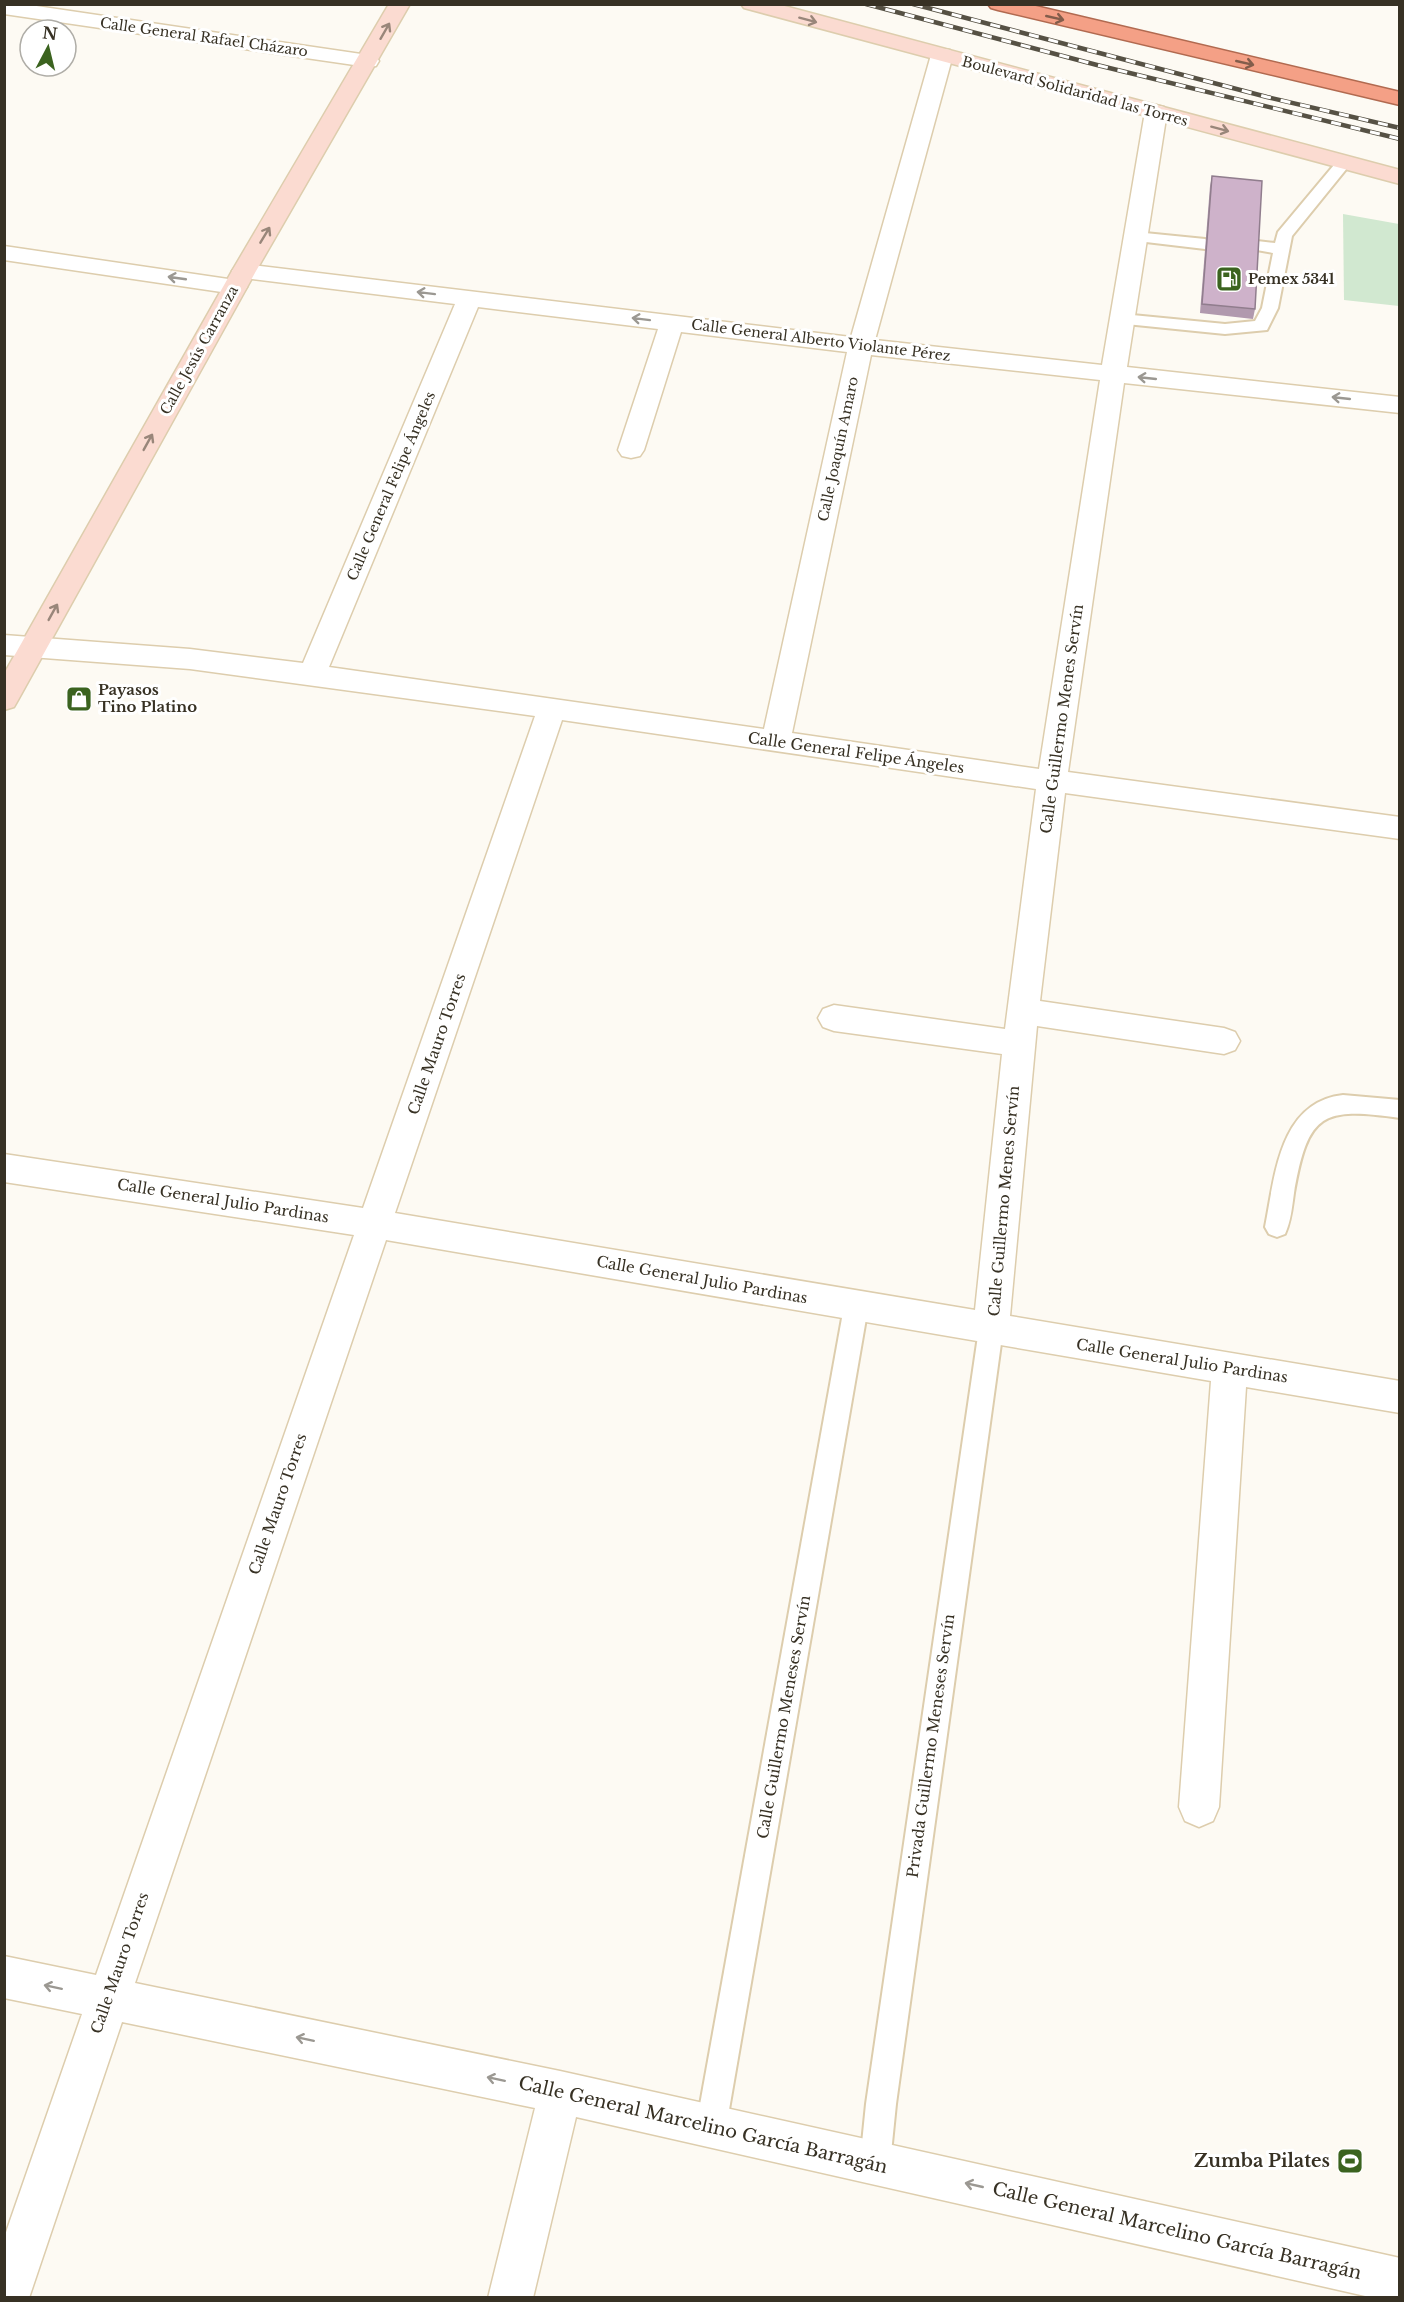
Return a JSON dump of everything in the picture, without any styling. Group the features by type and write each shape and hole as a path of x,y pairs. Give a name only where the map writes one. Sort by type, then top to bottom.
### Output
{"highway":[{"path":"998,4 1400,99"}],"main road":[{"name":"Calle Jesús Carranza","path":"4,700 239,279 400,4"},
{"name":"Boulevard Solidaridad las Torres","path":"752,4 1400,177"}],"street":[{"name":"Calle General Rafael Cházaro","path":"4,8 368,61"},
{"name":"Calle Joaquín Amaro","path":"776,742 861,346 942,55"},
{"name":"Calle Guillermo Menes Servín","path":"991,1329 1019,1044 1052,781 1113,375 1156,112"},
{"name":"Calle General Alberto Violante Pérez","path":"4,253 239,279 470,298 1113,375 1400,405"},
{"name":"Calle General Felipe Ángeles","path":"312,674 470,298"},
{"path":"631,450 672,322"},
{"name":"Calle General Felipe Ángeles","path":"4,645 190,658 1052,781 1400,828"},
{"name":"Calle Mauro Torres","path":"6,2291 551,710"},
{"path":"1023,1011 1224,1041"},
{"path":"834,1018 1019,1044"},
{"name":"Calle General Julio Pardinas","path":"4,1168 375,1224 1400,1397"},
{"path":"1199,1807 1230,1369"},
{"name":"Calle General Marcelino García Barragán","path":"4,1977 560,2092 1400,2281"},
{"path":"510,2298 560,2092"}],"lane":[{"path":"1122,320 1225,329 1261,326 1270,308 1284,236 1344,162"},
{"path":"1135,237 1206,243"},
{"path":"1257,246 1282,249"},
{"path":"1277,1227 1294,1143 1307,1120 1332,1106 1354,1104 1400,1109"},
{"name":"Calle Guillermo Meneses Servín","path":"711,2127 856,1306"},
{"name":"Privada Guillermo Meneses Servín","path":"875,2163 881,2104 991,1329"}],"green space":[{"path":"1343,214 1399,224 1399,306 1344,300"}],"building":[{"name":"Pemex 5341","path":"1212,176 1262,181 1255,309 1202,304"}],"railway":[{"path":"866,4 1097,65 1400,139"},
{"path":"913,4 1267,97 1400,128"}],"place":[{"name":"Pemex 5341","path":"1229,279"},
{"name":"Payasos Tino Platino","path":"79,699"},
{"name":"Zumba Pilates","path":"1350,2161"}]}
